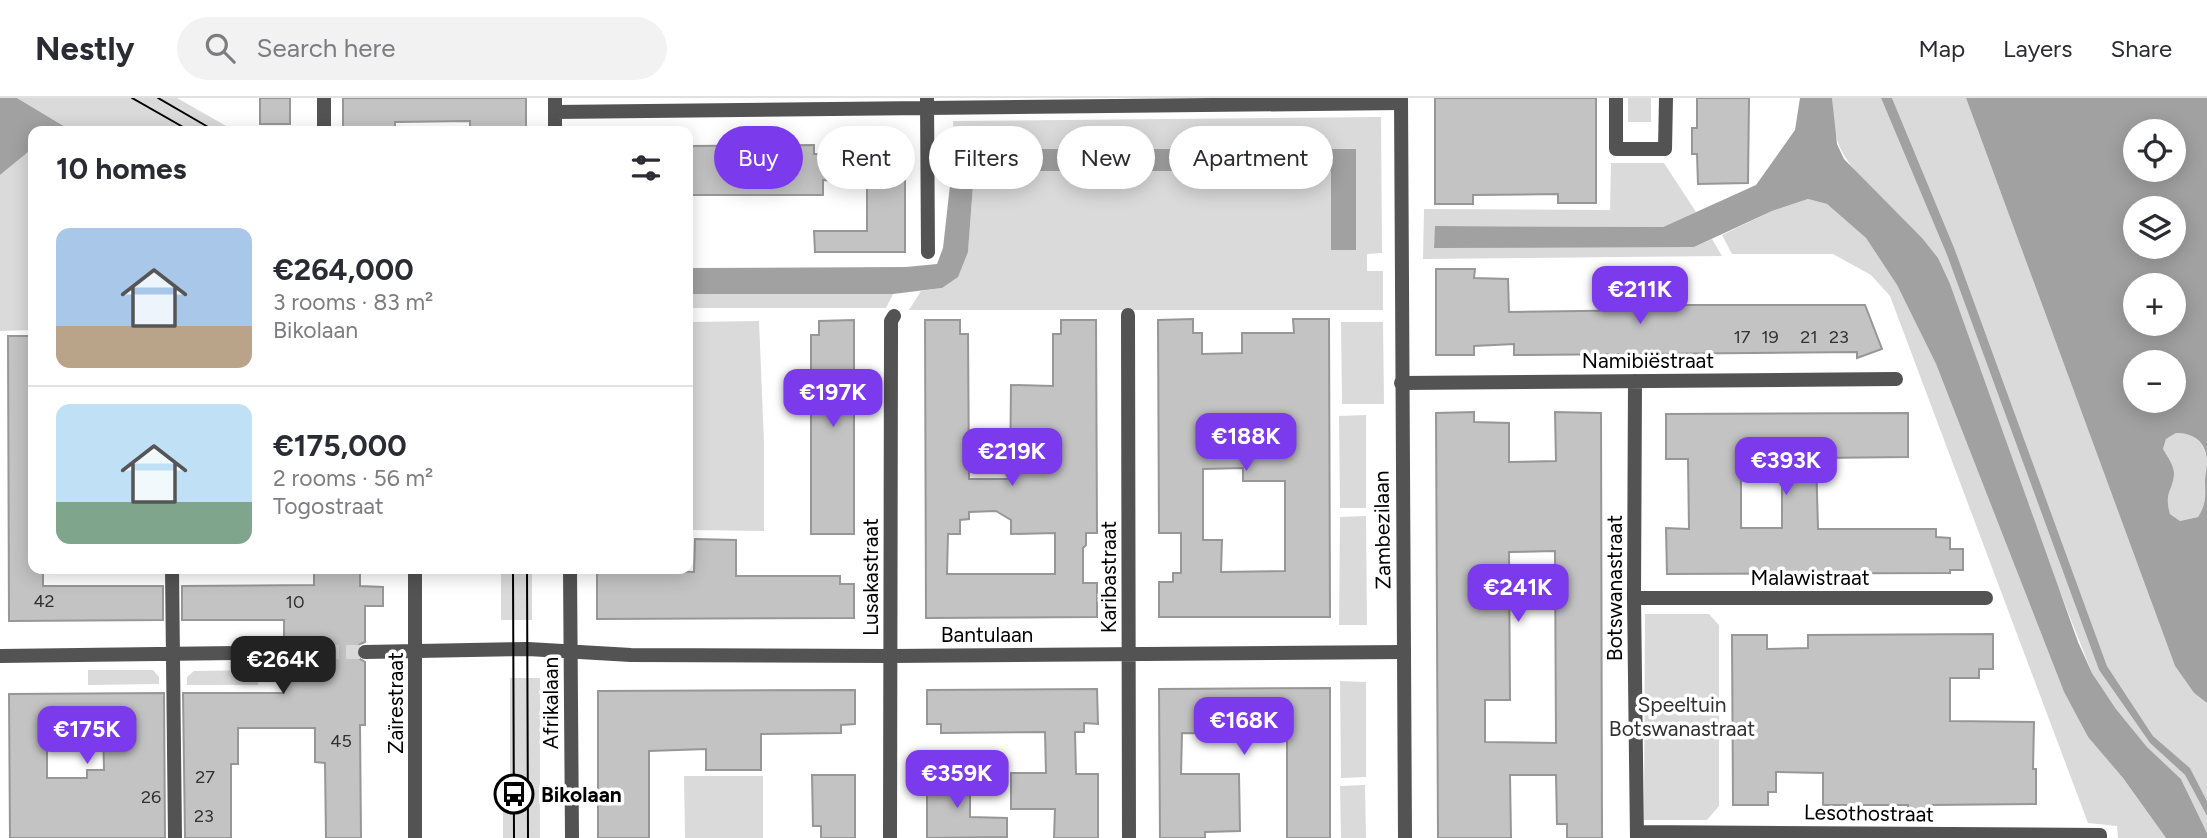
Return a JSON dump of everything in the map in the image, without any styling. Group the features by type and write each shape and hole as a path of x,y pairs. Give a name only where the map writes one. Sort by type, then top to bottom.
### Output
{"street":[{"path":"324,98 324,126"},
{"path":"1616,98 1616,149 1665,149 1665,98"},
{"path":"555,126 555,105 1401,100"},
{"name":"Zambezilaan","path":"1401,100 1405,838"},
{"path":"927,103 928,252"},
{"name":"Karibastraat","path":"1128,315 1129,838"},
{"name":"Lusakastraat","path":"890,838 891,321 894,316"},
{"name":"Namibiëstraat","path":"1401,383 1896,379"},
{"name":"Botswanastraat","path":"1634,381 1637,835"},
{"path":"172,574 175,838"},
{"name":"Zaïrestraat","path":"415,574 415,838"},
{"name":"Afrikalaan","path":"570,574 572,838"},
{"name":"Malawistraat","path":"1634,598 1986,598"},
{"path":"365,652 528,649 571,653"},
{"name":"Bantulaan","path":"571,653 891,656 1404,652"},
{"path":"0,656 325,653"},
{"name":"Lesothostraat","path":"1637,835 2100,837"}],"green space":[{"path":"17,98 177,98 226,126 64,126"},
{"path":"1628,98 1651,98 1651,122 1628,122"},
{"path":"1832,98 1881,98 1947,255 2099,670 2150,743 2185,775 2207,816 2207,833 2181,779 2147,747 2116,709 2092,673 2060,592 1858,174 1840,147 1835,130"},
{"path":"1892,98 1966,98 2175,666 2194,693 2207,703 2207,801 2190,768 2153,736 2107,666 1955,250"},
{"path":"1381,117 1382,253 1367,254 1367,271 1383,271 1383,310 909,310 921,291 942,288 968,252 973,189 1043,189 1043,171 1057,171 1057,189 1155,189 1155,171 1169,171 1169,189 1331,189 1331,250 1355,250 1355,149 1333,149 1333,126 1169,126 1169,149 1155,149 1155,126 1057,126 1057,149 1043,149 1043,126 953,126 953,121"},
{"path":"28,152 28,330 0,331 0,175"},
{"path":"1611,163 1664,163 1696,212 1663,227 1436,226 1434,247 1694,247 1712,239 1722,256 1423,259 1424,209 1610,210"},
{"path":"1808,199 1827,204 1866,238 1897,285 1936,364 2064,692 2088,737 2123,778 2166,838 2118,838 2117,826 2088,823 1890,296 1871,275 1833,254 1732,254 1722,235 1772,211"},
{"path":"693,294 893,294 886,308 693,308"},
{"path":"759,321 764,531 693,530 693,322"},
{"path":"1341,322 1383,322 1384,404 1342,404"},
{"path":"1366,415 1366,508 1340,508 1339,416"},
{"path":"2176,433 2198,440 2207,463 2205,499 2201,512 2198,517 2180,521 2170,514 2168,507 2174,472 2163,449 2166,439"},
{"path":"1366,516 1367,625 1339,625 1340,517"},
{"path":"501,574 532,574 532,620 501,620"},
{"name":"Speeltuin Botswanastraat","path":"1645,614 1709,614 1719,625 1719,806 1707,820 1644,820"},
{"path":"88,670 153,670 159,677 159,684 88,685"},
{"path":"259,670 258,685 187,685 187,677 194,671"},
{"path":"510,678 540,678 540,838 503,838 503,810 510,809"},
{"path":"1340,681 1366,682 1366,777 1341,778"},
{"path":"684,776 763,776 763,838 685,838"},
{"path":"1365,785 1366,838 1341,838 1340,786"}],"shaded area":[{"path":"0,98 17,98 64,126 28,126 28,152 0,175"},
{"path":"1800,98 1832,98 1837,144 1844,159 1922,238 1938,258 1950,284 2078,642 2092,673 2116,709 2147,747 2181,779 2207,838 2166,838 2123,778 2088,737 2064,692 1936,364 1897,285 1866,238 1827,204 1808,199 1772,211 1694,247 1434,248 1435,226 1663,227 1756,185 1795,130"},
{"path":"1881,98 1892,98 1955,250 2107,666 2153,736 2190,768 2207,801 2207,816 2185,775 2150,743 2099,670 1947,255"},
{"path":"1966,98 2207,98 2207,465 2207,703 2194,693 2175,666","holes":["2176,433 2199,440 2206,456 2205,499 2198,517 2180,521 2170,514 2168,497 2174,472 2163,449 2166,439"]},
{"path":"1043,149 1057,149 1057,171 1043,171"},
{"path":"1155,149 1169,149 1169,171 1155,171"},
{"path":"1333,149 1356,149 1356,250 1331,250"},
{"path":"950,189 973,189 968,252 958,277 942,288 893,294 693,294 693,268 906,267 937,264 943,248"}],"building":[{"path":"260,98 290,98 290,124 260,124"},
{"path":"343,98 526,98 526,126 470,126 470,121 343,126"},
{"path":"1435,98 1596,98 1596,203 1558,203 1558,194 1473,195 1473,204 1435,204"},
{"path":"1697,98 1749,98 1748,183 1698,184 1697,154 1692,154 1692,128 1697,128"},
{"path":"803,145 814,145 814,154 817,154 817,189 823,189 823,195 693,195 693,146 714,146 714,189 803,189"},
{"path":"867,189 905,189 905,252 815,252 814,231 867,231"},
{"path":"1436,269 1475,269 1474,278 1508,279 1509,312 1654,310 1654,305 1865,305 1882,349 1857,358 1857,352 1514,355 1514,344 1474,346 1474,355 1436,355"},
{"path":"1193,319 1193,333 1202,333 1202,354 1242,353 1242,333 1294,333 1293,319 1329,319 1330,617 1159,617 1159,582 1173,582 1173,573 1181,573 1181,533 1159,533 1158,320","holes":["1243,468 1243,481 1285,481 1285,571 1221,572 1222,540 1203,540 1203,469"]},
{"path":"854,320 854,534 811,534 811,335 819,335 819,321"},
{"path":"925,320 960,320 960,334 968,334 969,479 1010,479 1011,385 1053,386 1053,334 1061,334 1061,320 1096,320 1097,533 1086,533 1083,583 1097,583 1097,617 926,618","holes":["996,511 1011,520 1011,534 1055,533 1055,574 947,574 948,534 960,534 960,520 969,519 969,512"]},
{"path":"8,336 28,336 28,574 43,574 43,586 163,586 163,620 9,621"},
{"path":"1474,412 1474,422 1509,423 1509,462 1556,461 1555,412 1601,413 1602,838 1567,838 1567,824 1557,824 1556,775 1510,775 1511,838 1438,838 1436,413","holes":["1555,551 1556,743 1485,742 1485,700 1510,700 1509,552"]},
{"path":"1908,413 1908,457 1816,458 1818,529 1936,529 1936,537 1950,538 1950,549 1963,549 1963,570 1950,570 1950,573 1667,574 1666,528 1689,529 1688,459 1666,459 1666,414","holes":["1741,459 1782,459 1782,528 1741,528"]},
{"path":"695,539 736,540 736,576 840,576 840,584 854,584 854,618 597,619 597,574 694,572"},
{"path":"314,574 360,574 360,586 383,587 383,606 365,606 365,642 355,651 357,657 365,662 365,725 360,725 361,838 326,838 325,763 315,762 315,728 238,728 238,764 231,764 231,838 185,838 183,693 284,693 284,662 326,662 335,653 333,647 326,642 284,643 284,620 182,620 182,586 314,585"},
{"path":"1993,634 1993,669 1979,669 1979,678 1950,678 1950,721 2034,722 2033,769 2036,769 2036,804 1929,805 1929,813 1908,813 1908,805 1823,805 1823,773 1776,772 1776,792 1768,792 1768,805 1733,805 1732,635 1767,635 1767,649 1808,648 1808,635"},
{"path":"1330,688 1330,838 1287,838 1287,730 1261,734 1182,733 1181,774 1239,774 1240,831 1205,832 1205,838 1160,838 1159,689"},
{"path":"1097,689 1098,724 1084,723 1084,732 1075,732 1076,774 1098,774 1098,838 1054,838 1055,809 1011,809 1011,773 1046,773 1045,732 941,733 941,724 927,724 927,690"},
{"path":"855,690 855,724 841,725 841,733 761,734 761,770 706,770 706,749 649,751 649,838 598,838 598,691"},
{"path":"164,693 165,838 10,838 9,694","holes":["103,728 104,770 87,770 87,778 47,778 47,729"]},
{"path":"927,774 970,774 970,817 1007,818 1007,837 927,838"},
{"path":"812,775 855,775 855,838 821,838 821,826 813,826"}],"tunnel":[{"path":"325,652 365,652"}],"tram line":[{"path":"132,98 181,126"},
{"path":"158,98 206,126"},
{"path":"513,574 514,838"},
{"path":"527,574 528,838"}],"place":[{"name":"Bikolaan","path":"514,794"}]}
